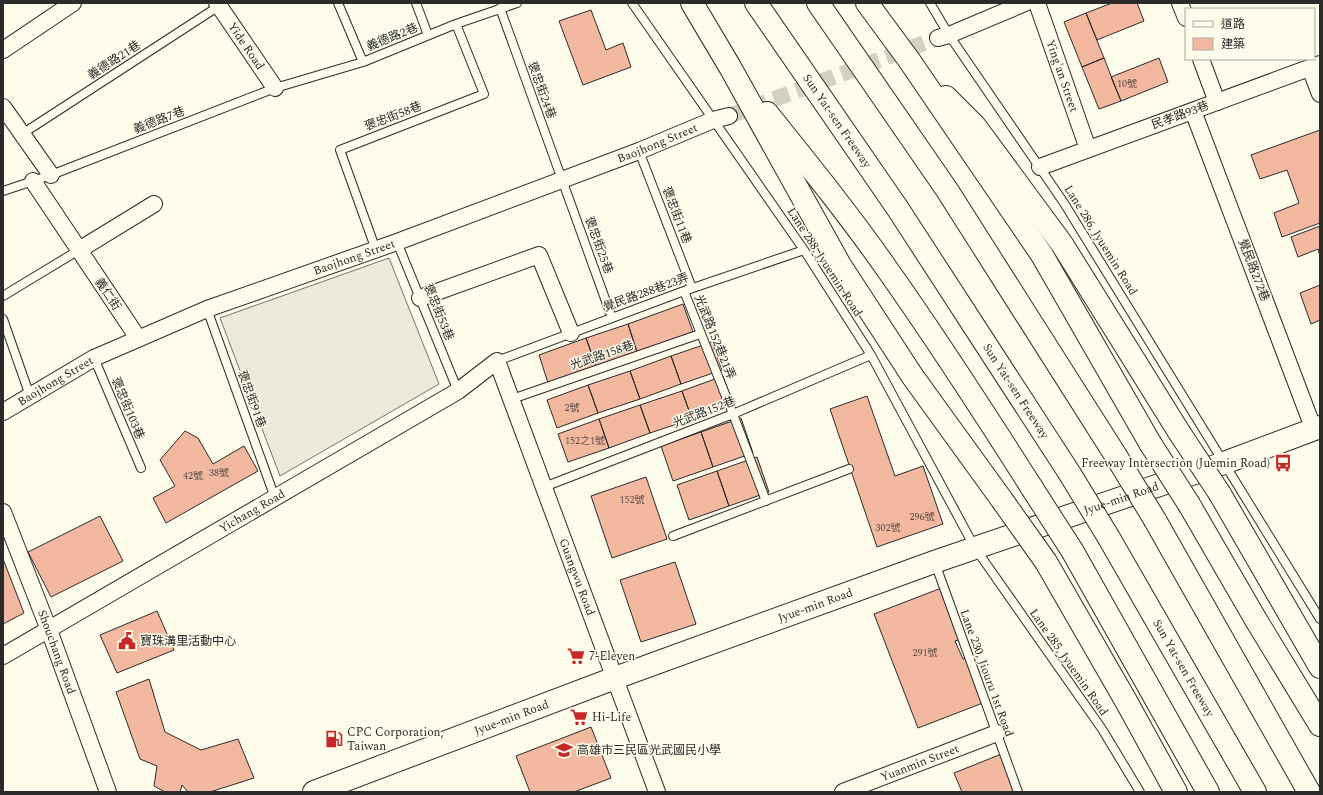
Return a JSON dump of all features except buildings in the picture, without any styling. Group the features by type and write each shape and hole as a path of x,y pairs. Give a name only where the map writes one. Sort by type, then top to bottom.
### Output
{"main road":[{"path":"692,3 730,67 840,265 913,377 1046,562 1126,700 1176,792"},
{"name":"Sun Yat-sen Freeway","path":"756,3 898,209 1070,474 1109,538 1255,792"},
{"path":"818,3 947,190 1116,456 1155,520 1310,792"},
{"path":"867,3 909,60 1042,255 1150,443 1190,506 1320,725"},
{"path":"909,60 975,126 1057,237 1179,432 1220,494 1320,667"},
{"path":"730,67 807,163 886,268 947,355 1073,552 1208,792"},
{"name":"Jyue-min Road","path":"314,792 615,678 934,562 1224,463 1317,428"}],"street":[{"path":"3,50 73,3"},
{"path":"943,36 1025,3"},
{"name":"Ying'an Street","path":"1037,3 1088,149"},
{"path":"1180,3 1185,16"},
{"name":"Yide Road","path":"218,5 275,88"},
{"path":"1201,60 1217,102"},
{"path":"1315,66 1320,94"},
{"name":"民孝路93巷","path":"1040,167 1315,66"},
{"path":"3,107 51,175"},
{"name":"覺民路272巷","path":"1193,110 1317,428"},
{"name":"Baojhong Street","path":"3,412 94,358 207,309 376,250 639,151 714,120 729,116"},
{"name":"義仁街","path":"33,181 138,338"},
{"path":"79,250 154,204"},
{"path":"420,298 539,254 572,333"},
{"name":"Yichang Road","path":"3,656 458,391 497,361"},
{"name":"Guangwu Road","path":"497,361 657,792"},
{"name":"Shouchang Road","path":"3,512 49,630 108,792"},
{"name":"Yuanmin Street","path":"843,792 997,733"}],"lane":[{"path":"338,3 363,62"},
{"path":"416,3 428,35"},
{"name":"義德路2巷","path":"275,88 363,62 456,24 517,3"},
{"name":"Lane 288, Jyuemin Road","path":"632,3 804,250 871,355 975,548"},
{"name":"Lane 286, Jyuemin Road","path":"930,3 943,36 1040,167 1064,203 1320,619"},
{"name":"義德路21巷","path":"22,134 218,5"},
{"name":"褒忠街24巷","path":"500,8 562,180"},
{"name":"褒忠街58巷","path":"376,250 340,150 484,94 456,24"},
{"name":"義德路7巷","path":"3,192 51,175 275,88"},
{"name":"褒忠街11巷","path":"639,151 692,288"},
{"name":"褒忠街25巷","path":"562,180 612,318"},
{"name":"褒忠街53巷","path":"397,242 458,391"},
{"path":"3,296 79,250"},
{"name":"覺民路288巷23弄","path":"497,361 692,288 804,250"},
{"name":"光武路152巷21弄","path":"684,291 766,501"},
{"name":"褒忠街91巷","path":"207,309 275,498"},
{"path":"3,319 30,396"},
{"name":"光武路158巷","path":"512,399 700,334"},
{"name":"光武路152巷","path":"544,487 733,414 871,355"},
{"name":"褒忠街103巷","path":"94,358 141,468"},
{"path":"673,536 849,469"},
{"name":"Lane 285, Jyuemin Road","path":"975,548 1102,729 1140,792"},
{"name":"Lane 230, Jiouru 1st Road","path":"934,562 1018,792"}],"shaded area":[{"path":"389,258 439,384 280,476 220,318"}],"tunnel":[{"path":"729,116 938,38"}],"place":[{"name":"Freeway Intersection (Juemin Road)","path":"1283,463"},
{"name":"寶珠溝里活動中心","path":"127,641"},
{"name":"7-Eleven","path":"576,656"},
{"name":"Hi-Life","path":"579,717"},
{"name":"CPC Corporation, Taiwan","path":"334,739"},
{"name":"高雄市三民區光武國民小學","path":"564,750"}]}
